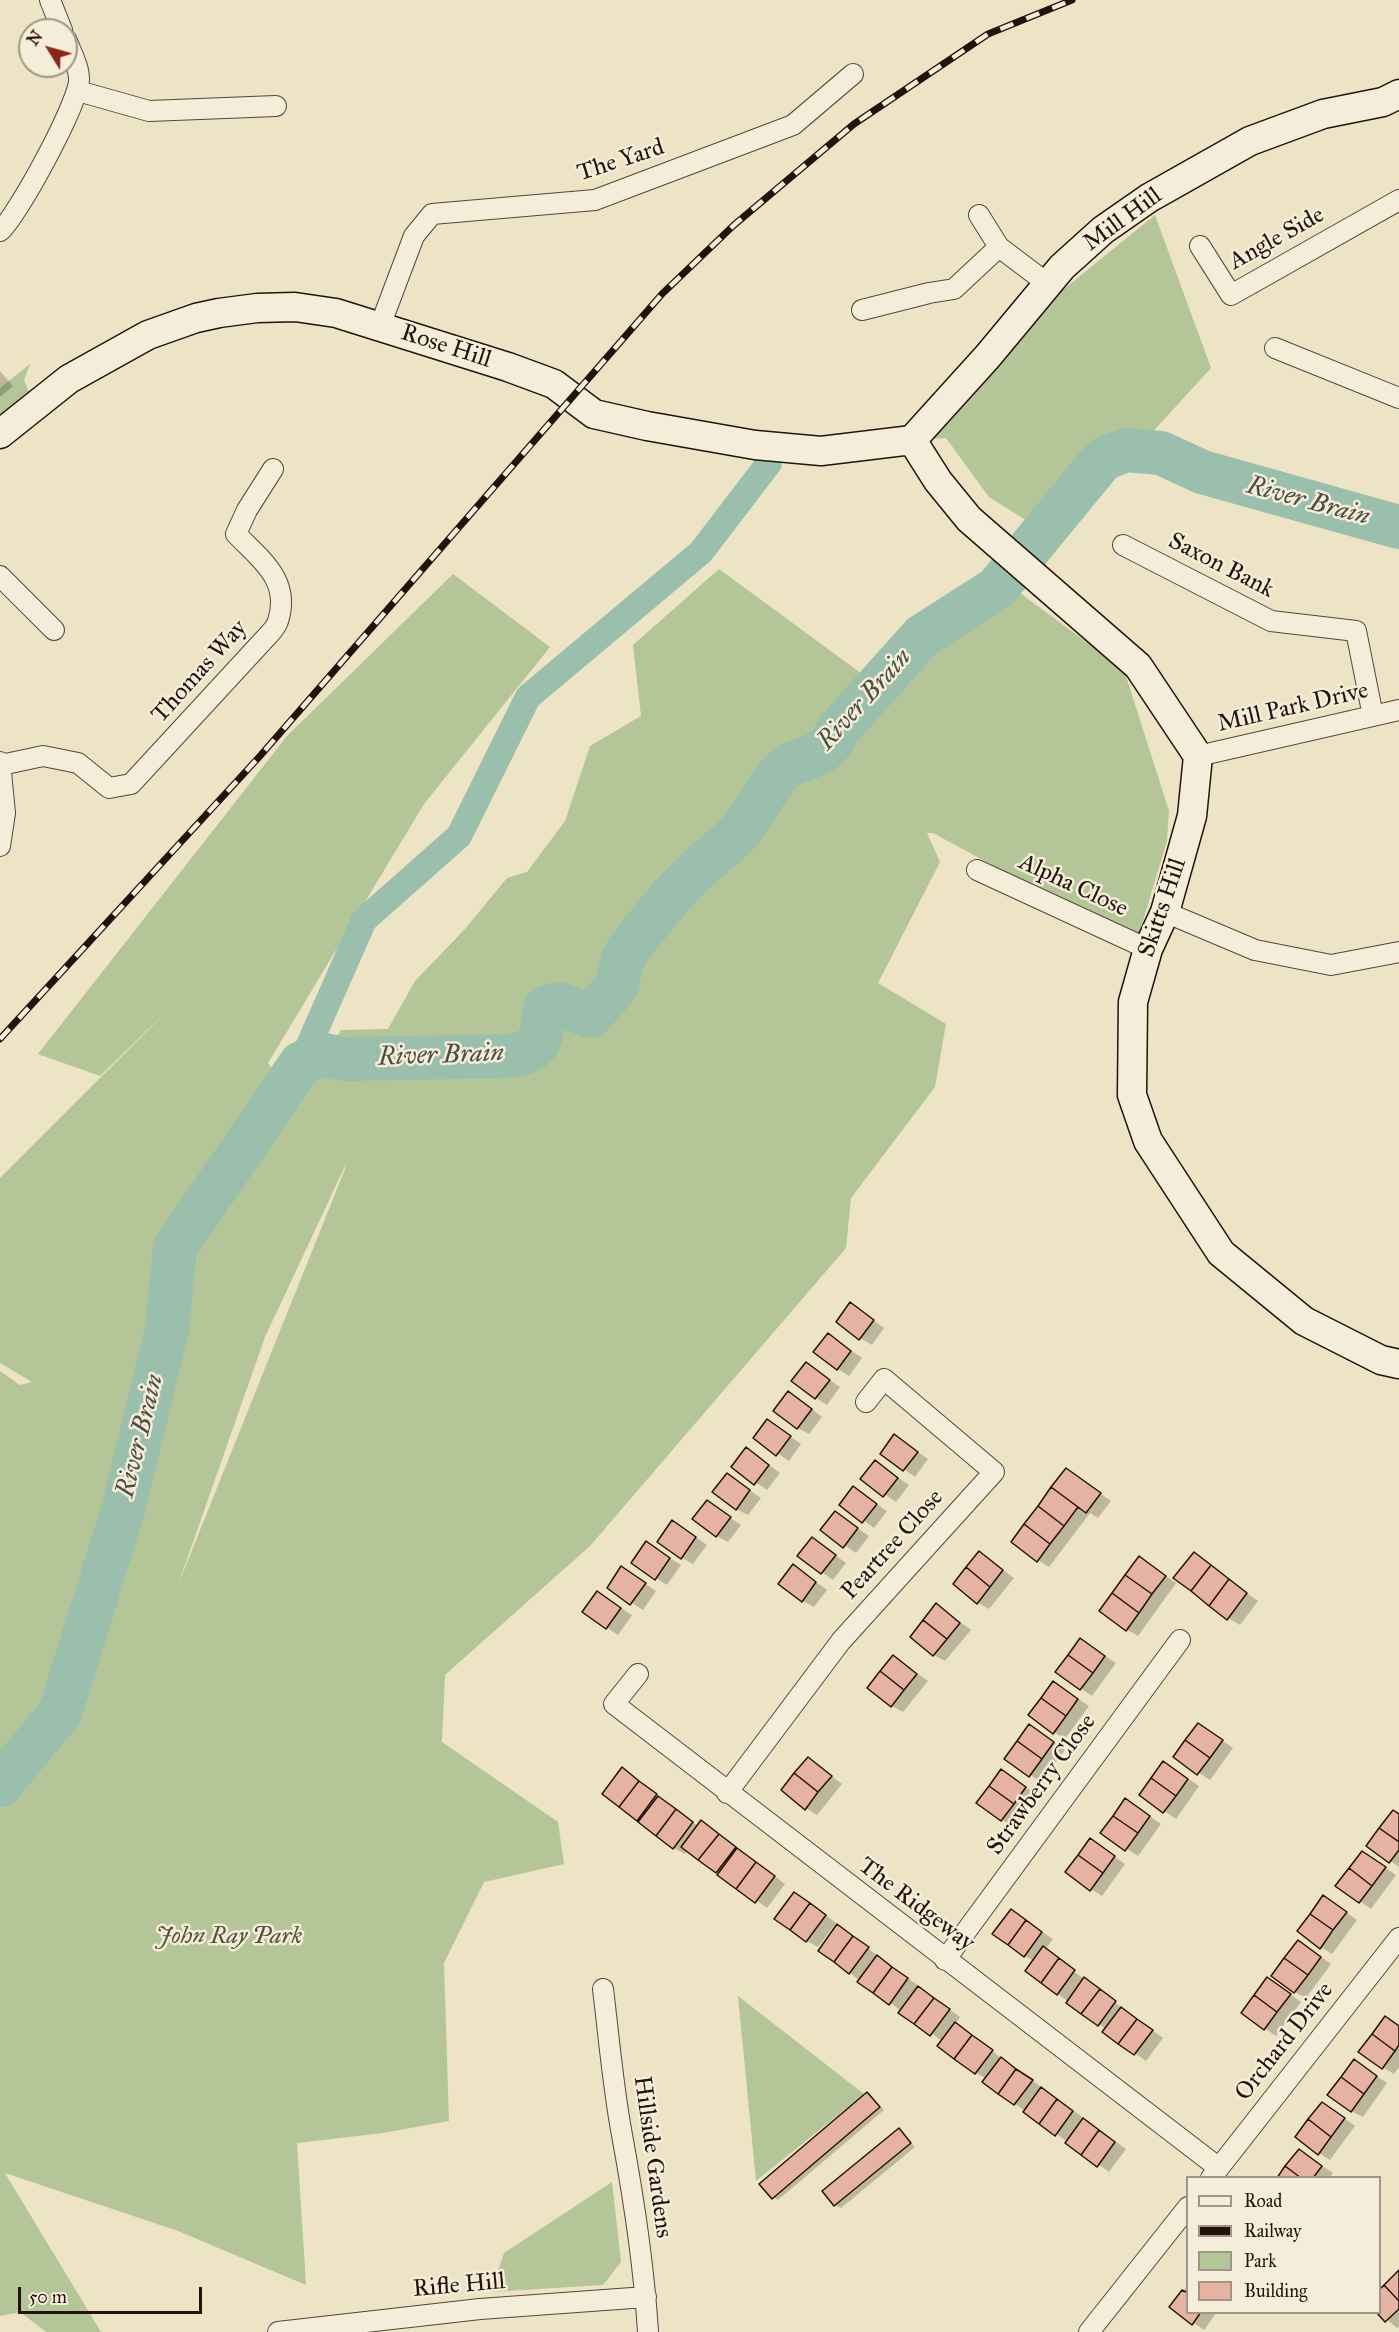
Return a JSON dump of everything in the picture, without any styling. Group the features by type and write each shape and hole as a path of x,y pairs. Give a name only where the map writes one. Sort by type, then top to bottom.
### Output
{"street":[{"path":"50,0 57,18"},
{"name":"The Yard","path":"380,326 414,236 432,214 595,200 793,125 853,74"},
{"path":"0,231 17,212 78,91 78,78"},
{"path":"78,91 149,111 276,106"},
{"name":"Mill Hill","path":"912,440 988,356 1062,267 1103,230 1149,198 1250,141 1323,114 1383,102 1399,94"},
{"name":"Angle Side","path":"1200,246 1231,295 1399,200"},
{"path":"979,215 999,247 1048,284"},
{"path":"862,310 928,293 954,289 999,247"},
{"name":"Rose Hill","path":"0,434 48,395 92,365 148,335 196,318 257,308 295,307 336,313 380,326 554,384 594,414 647,426 755,445 821,451 912,440"},
{"path":"1275,348 1399,398"},
{"path":"912,440 938,481 969,519 1035,579 1138,666 1198,756"},
{"name":"Thomas Way","path":"1,764 43,756 78,763 110,788 131,784 253,652 278,622 280,593 276,575 236,534 246,510 273,469"},
{"name":"Saxon Bank","path":"1123,545 1271,621 1356,631 1373,716"},
{"path":"0,576 54,630"},
{"name":"Mill Park Drive","path":"1198,756 1399,710"},
{"name":"Skitts Hill","path":"1198,756 1192,816 1165,912 1148,949 1133,1002 1132,1095 1148,1141 1221,1253 1304,1321 1381,1360 1399,1364"},
{"path":"0,846 5,813 1,764"},
{"name":"Alpha Close","path":"977,870 1148,949"},
{"path":"1165,912 1255,950 1331,965 1399,952"},
{"name":"Peartree Close","path":"727,1793 841,1641 994,1472 884,1378 866,1402"},
{"name":"Strawberry Close","path":"945,1960 1180,1640"},
{"name":"The Ridgeway","path":"638,1674 614,1704 945,1960 1215,2173"},
{"name":"Orchard Drive","path":"1215,2173 1399,1938"},
{"name":"Hillside Gardens","path":"603,1989 646,2297 648,2332"},
{"path":"1089,2332 1186,2210"},
{"name":"Rifle Hill","path":"278,2332 480,2308 646,2297"}],"green space":[{"path":"1155,215 1211,368 1137,449 1086,453 1029,522 989,497 946,438 912,440 1059,293"},
{"path":"30,364 24,380 28,390 33,391 0,420 0,388"},
{"name":"John Ray Park","path":"719,569 888,693 903,674 1016,590 1124,670 1169,811 1167,841 1139,934 1068,906 933,833 927,833 940,862 878,983 946,1024 935,1087 851,1198 846,1248 590,1546 445,1675 442,1742 558,1822 564,1864 484,1882 444,1963 449,2121 383,2133 297,2143 306,2285 178,2231 5,2173 101,2332 46,2332 20,2312 0,2316 0,1371 20,1385 32,1382 0,1363 0,1178 175,1003 100,1076 38,1054 287,736 453,574 550,647 424,804 268,1063 298,1107 341,1030 388,1029 415,981 464,930 507,878 527,872 565,821 590,746 641,716 633,645","holes":["346,1164 178,1585 265,1337"]},
{"path":"738,1996 864,2094 756,2181"},
{"path":"612,2182 621,2262 603,2285 491,2292 504,2253"}],"building":[{"path":"850,1302 874,1320 859,1340 836,1322"},
{"path":"828,1333 851,1351 837,1370 813,1352"},
{"path":"806,1362 830,1380 815,1399 791,1381"},
{"path":"788,1391 812,1409 797,1429 773,1411"},
{"path":"767,1419 791,1436 776,1456 753,1438"},
{"path":"894,1434 918,1452 903,1471 880,1454"},
{"path":"746,1447 769,1465 754,1485 731,1467"},
{"path":"875,1460 898,1478 883,1497 860,1479"},
{"path":"1066,1468 1101,1493 1086,1513 1051,1487"},
{"path":"727,1473 750,1490 736,1510 712,1492"},
{"path":"853,1486 877,1504 862,1523 839,1505"},
{"path":"1051,1487 1078,1507 1064,1526 1038,1506"},
{"path":"707,1500 731,1517 716,1537 692,1519"},
{"path":"1038,1506 1064,1526 1050,1544 1024,1524"},
{"path":"835,1511 858,1528 843,1548 820,1530"},
{"path":"672,1520 696,1537 681,1559 657,1542"},
{"path":"1024,1524 1050,1544 1037,1562 1011,1542"},
{"path":"812,1537 836,1555 821,1574 797,1556"},
{"path":"646,1541 670,1558 655,1580 631,1563"},
{"path":"979,1551 1003,1570 990,1587 966,1567"},
{"path":"1194,1552 1211,1565 1191,1591 1173,1578"},
{"path":"1139,1556 1166,1576 1152,1594 1125,1575"},
{"path":"793,1564 816,1582 802,1602 778,1584"},
{"path":"1211,1565 1229,1579 1209,1606 1191,1591"},
{"path":"621,1566 646,1583 630,1605 607,1588"},
{"path":"966,1567 990,1587 977,1604 953,1584"},
{"path":"1125,1575 1152,1594 1139,1613 1112,1593"},
{"path":"1229,1579 1247,1593 1227,1620 1209,1606"},
{"path":"597,1591 621,1608 606,1629 582,1612"},
{"path":"1112,1593 1139,1613 1126,1631 1099,1611"},
{"path":"936,1603 960,1623 947,1639 923,1620"},
{"path":"923,1620 947,1639 933,1656 910,1637"},
{"path":"1080,1638 1105,1656 1093,1673 1068,1655"},
{"path":"893,1655 917,1674 904,1690 880,1671"},
{"path":"1068,1655 1093,1673 1080,1690 1055,1672"},
{"path":"880,1671 904,1690 891,1707 867,1688"},
{"path":"1053,1681 1078,1699 1066,1716 1041,1698"},
{"path":"1041,1698 1066,1716 1053,1734 1028,1715"},
{"path":"1198,1723 1223,1740 1210,1758 1185,1740"},
{"path":"1029,1724 1054,1742 1042,1759 1017,1741"},
{"path":"1185,1740 1210,1758 1197,1775 1173,1757"},
{"path":"1017,1741 1042,1759 1029,1777 1004,1759"},
{"path":"808,1757 832,1776 818,1792 794,1773"},
{"path":"1163,1761 1188,1779 1176,1796 1151,1778"},
{"path":"622,1767 639,1781 619,1807 602,1794"},
{"path":"1001,1769 1026,1787 1014,1804 989,1786"},
{"path":"794,1773 818,1792 805,1810 781,1790"},
{"path":"1151,1778 1176,1796 1163,1813 1139,1795"},
{"path":"639,1781 657,1794 637,1821 619,1807"},
{"path":"989,1786 1014,1804 1001,1821 976,1803"},
{"path":"658,1796 676,1809 656,1836 638,1822"},
{"path":"1125,1798 1150,1816 1138,1833 1113,1816"},
{"path":"676,1809 693,1822 673,1849 656,1836"},
{"path":"1393,1810 1399,1814 1399,1842 1379,1828"},
{"path":"1113,1816 1138,1833 1125,1851 1100,1833"},
{"path":"701,1820 719,1834 698,1860 681,1847"},
{"path":"1379,1828 1399,1842 1399,1850 1389,1863 1366,1846"},
{"path":"719,1834 736,1847 716,1873 698,1860"},
{"path":"1090,1838 1115,1856 1103,1873 1078,1855"},
{"path":"737,1848 756,1862 736,1889 717,1875"},
{"path":"1362,1851 1386,1867 1372,1886 1349,1868"},
{"path":"1078,1855 1103,1873 1090,1891 1065,1872"},
{"path":"756,1862 775,1876 755,1903 736,1889"},
{"path":"1349,1868 1372,1886 1359,1903 1335,1886"},
{"path":"794,1892 810,1903 790,1930 774,1919"},
{"path":"1323,1895 1347,1912 1333,1930 1310,1914"},
{"path":"810,1903 826,1915 806,1942 790,1930"},
{"path":"1011,1909 1026,1920 1008,1945 992,1934"},
{"path":"1310,1914 1333,1930 1320,1949 1297,1931"},
{"path":"1026,1920 1042,1932 1024,1957 1008,1945"},
{"path":"837,1924 853,1936 834,1962 818,1951"},
{"path":"853,1936 869,1947 849,1974 834,1962"},
{"path":"1298,1940 1321,1957 1308,1975 1284,1958"},
{"path":"1043,1946 1059,1958 1041,1983 1025,1971"},
{"path":"877,1955 892,1967 873,1993 857,1982"},
{"path":"1059,1958 1075,1970 1057,1995 1041,1983"},
{"path":"1284,1958 1308,1975 1294,1993 1271,1976"},
{"path":"892,1967 908,1978 889,2005 873,1993"},
{"path":"1084,1977 1100,1989 1081,2014 1066,2003"},
{"path":"1267,1977 1291,1994 1277,2012 1254,1995"},
{"path":"918,1986 934,1998 914,2024 898,2013"},
{"path":"1100,1989 1116,2001 1098,2026 1081,2014"},
{"path":"1254,1995 1277,2012 1264,2030 1241,2013"},
{"path":"934,1998 950,2009 930,2036 914,2024"},
{"path":"1121,2007 1137,2019 1118,2044 1102,2032"},
{"path":"1385,2016 1399,2026 1399,2045 1395,2051 1372,2034"},
{"path":"1137,2019 1153,2030 1134,2055 1118,2044"},
{"path":"955,2022 972,2035 954,2059 937,2046"},
{"path":"1372,2034 1395,2051 1382,2069 1358,2052"},
{"path":"972,2035 993,2050 975,2074 954,2059"},
{"path":"1001,2057 1016,2069 998,2094 982,2082"},
{"path":"1354,2059 1377,2076 1364,2094 1341,2077"},
{"path":"1016,2069 1033,2080 1014,2105 998,2094"},
{"path":"1341,2077 1364,2094 1351,2112 1327,2095"},
{"path":"1041,2087 1057,2099 1039,2124 1023,2112"},
{"path":"867,2092 880,2107 772,2199 759,2184"},
{"path":"1057,2099 1073,2111 1055,2136 1039,2124"},
{"path":"1322,2102 1345,2118 1331,2137 1308,2119"},
{"path":"1083,2118 1099,2130 1081,2155 1065,2143"},
{"path":"1308,2119 1331,2137 1318,2155 1295,2137"},
{"path":"899,2128 911,2143 834,2206 822,2191"},
{"path":"1099,2130 1115,2142 1097,2167 1081,2155"},
{"path":"1299,2149 1322,2166 1314,2176 1298,2176 1285,2166"},
{"path":"1285,2166 1298,2176 1278,2176"},
{"path":"1399,2270 1399,2301 1384,2285"},
{"path":"1384,2285 1399,2301 1399,2309 1385,2322 1378,2314 1381,2314 1381,2288"},
{"path":"1182,2290 1186,2292 1186,2314 1200,2314 1192,2325 1169,2307"}],"waterway":[{"name":"River Brain","path":"0,1785 60,1713 123,1510 167,1329 175,1248 301,1063 325,1055 344,1059 509,1056 529,1050 539,1041 545,1008 558,1004 591,1016 616,987 623,959 629,948 678,890 739,832 781,772 788,766 826,748 837,731 922,636 997,588 1103,459 1126,450 1161,453 1202,472 1399,527"},
{"path":"301,1063 364,920 459,836 528,697 701,552 769,463"}],"railway":[{"path":"0,1039 260,756 662,294 734,225 854,124 988,34 1072,0"}]}
